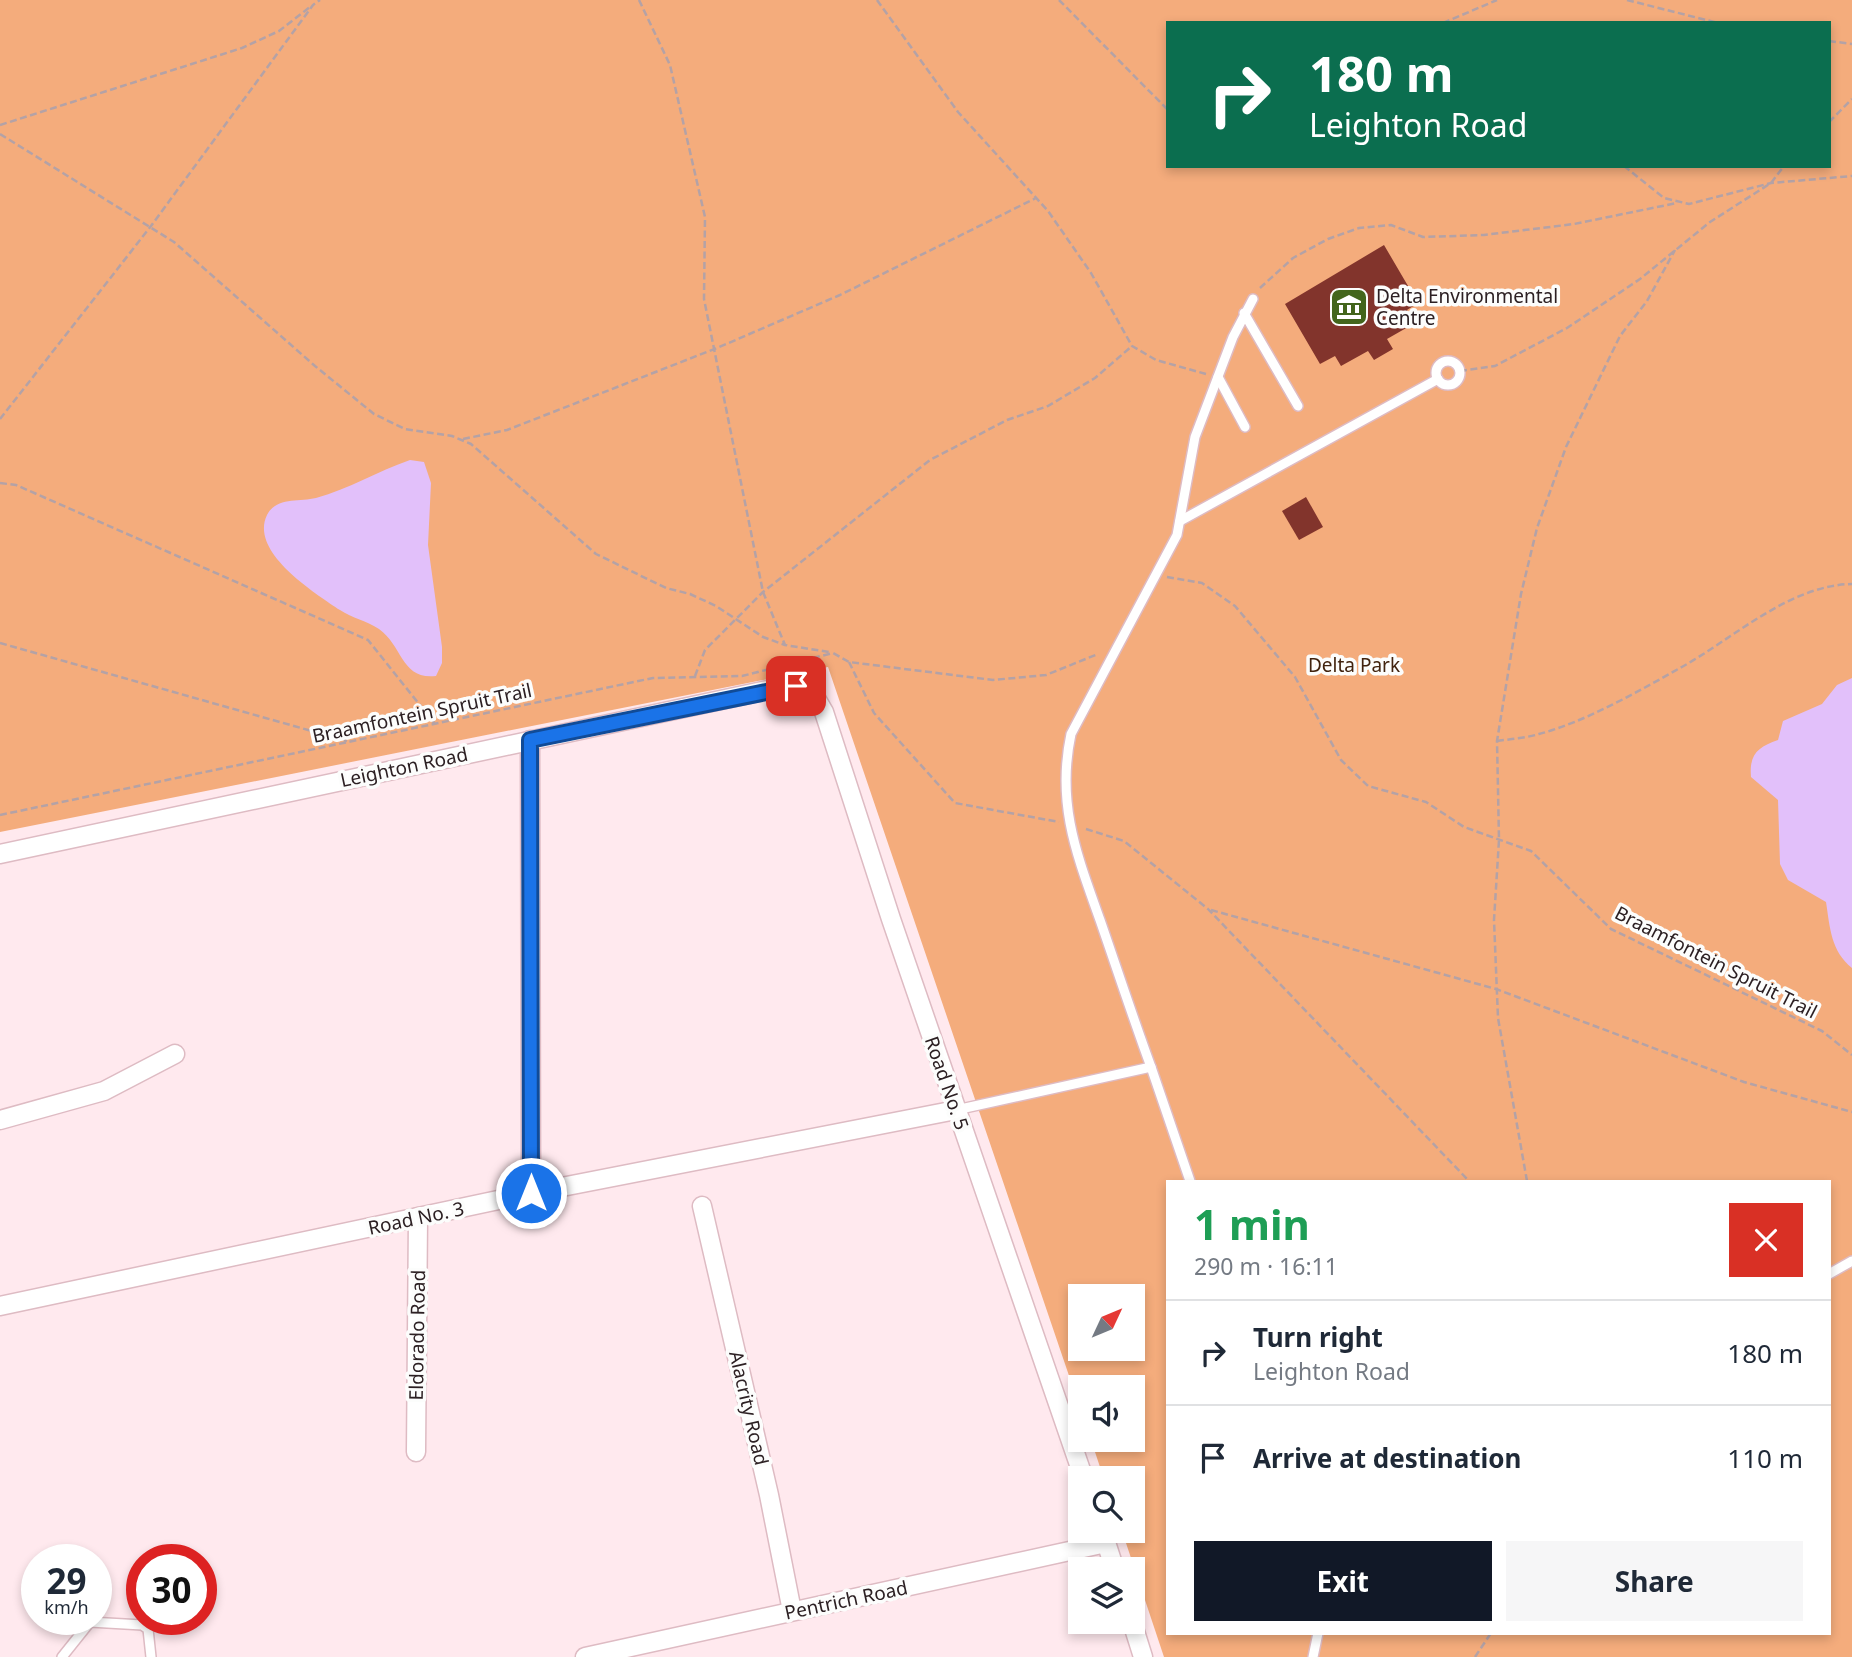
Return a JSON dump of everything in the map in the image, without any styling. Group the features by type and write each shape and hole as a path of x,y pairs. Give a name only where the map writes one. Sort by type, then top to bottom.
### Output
{"street":[{"name":"Leighton Road","path":"0,854 777,688 796,686 808,691"},
{"name":"Road No. 5","path":"808,691 824,712 956,1110 1079,1466"},
{"path":"530,740 531,1193"},
{"path":"0,1120 104,1091 175,1054"},
{"name":"Road No. 3","path":"0,1306 531,1193 956,1110"},
{"name":"Alacrity Road","path":"702,1206 769,1495 792,1611"},
{"name":"Eldorado Road","path":"416,1452 418,1217"},
{"name":"Pentrich Road","path":"585,1657 1079,1543"},
{"path":"1136,1634 1143,1657"}],"lane":[{"path":"1190,1180 1084,883 1070,823 1064,771 1071,734 1177,535 1190,454 1244,313 1253,299"},
{"path":"1244,313 1298,407"},
{"path":"1453,362 1460,371 1458,379 1452,384 1444,384 1438,379 1437,368 1443,363 1453,362"},
{"path":"1218,377 1245,428"},
{"path":"1180,521 1438,379"},
{"path":"956,1110 1151,1066"},
{"path":"1831,1273 1852,1261"},
{"path":"62,1657 83,1628 96,1620 142,1625 148,1629 151,1657"},
{"path":"1313,1657 1318,1635"}],"path":[{"path":"0,125 242,48 279,30 320,0"},
{"path":"639,0 670,65 705,217 704,299 764,592 785,645"},
{"path":"877,0 958,112 1036,198 1091,274 1132,346 1156,360 1218,377"},
{"path":"1059,0 1166,108"},
{"path":"1448,21 1497,0"},
{"path":"1627,0 1710,21"},
{"path":"0,419 151,226 313,5"},
{"path":"1831,41 1852,44"},
{"path":"1831,120 1852,99"},
{"path":"0,134 151,226 374,414 405,429 471,443 596,554 666,588 690,594 738,619 763,637 785,645 833,653 849,662 993,680 1046,675 1117,646"},
{"path":"1625,168 1646,186 1677,204"},
{"path":"1460,371 1496,366 1567,328 1640,279 1710,222 1771,183 1782,168"},
{"path":"1253,299 1262,285 1293,258 1328,239 1359,228 1391,225 1423,237 1484,235 1574,224 1689,204 1771,183 1852,176"},
{"path":"459,439 507,430 716,348 840,295 1036,198"},
{"path":"1527,1180 1498,1018 1496,989 1494,919 1499,840 1497,741 1521,594 1537,528 1566,447 1620,336 1647,301 1675,250"},
{"path":"695,677 705,650 764,592 930,460 1007,420 1048,406 1095,378 1132,346"},
{"path":"0,483 16,485 368,640 435,724"},
{"name":"Braamfontein Spruit Trail","path":"1154,574 1202,583 1235,606 1296,677 1341,760 1368,786 1426,802 1464,828 1531,851 1611,929 1822,1031 1852,1055"},
{"path":"1497,741 1539,734 1574,721 1680,668 1779,608 1806,595 1852,584"},
{"path":"0,643 350,742"},
{"name":"Braamfontein Spruit Trail","path":"0,815 653,678 742,676 833,653"},
{"path":"849,662 874,713 954,803 1070,823 1124,841 1208,909 1468,1180"},
{"path":"1208,909 1496,989 1744,1082 1852,1112"},
{"path":"1475,1657 1490,1635"}],"green space":[{"name":"Delta Park","path":"0,0 1852,0 1852,1657 1164,1657 1145,1600 1145,1557 1131,1557 1126,1543 1145,1543 1145,1466 1100,1466 1095,1452 1145,1452 1145,1375 1069,1375 828,667 0,832"}],"shaded area":[{"path":"410,460 424,462 431,483 428,545 442,647 442,663 436,676 416,673 379,629 345,613 301,582 276,557 267,543 264,529 267,515 276,505 328,494"},
{"path":"1852,678 1852,968 1836,947 1830,930 1826,902 1788,880 1780,864 1778,800 1751,777 1751,769 1756,752 1778,740 1783,721 1822,704 1837,685"}],"building":[{"name":"Delta Environmental Centre","path":"1384,245 1418,303 1407,310 1415,323 1387,339 1393,349 1374,360 1368,351 1341,366 1335,356 1320,364 1285,304"},
{"path":"1306,497 1323,527 1299,540 1282,511"}],"place":[{"name":"Delta Environmental Centre","path":"1349,307"}],"route":[{"path":"531,1193 530,740 796,686"}]}
